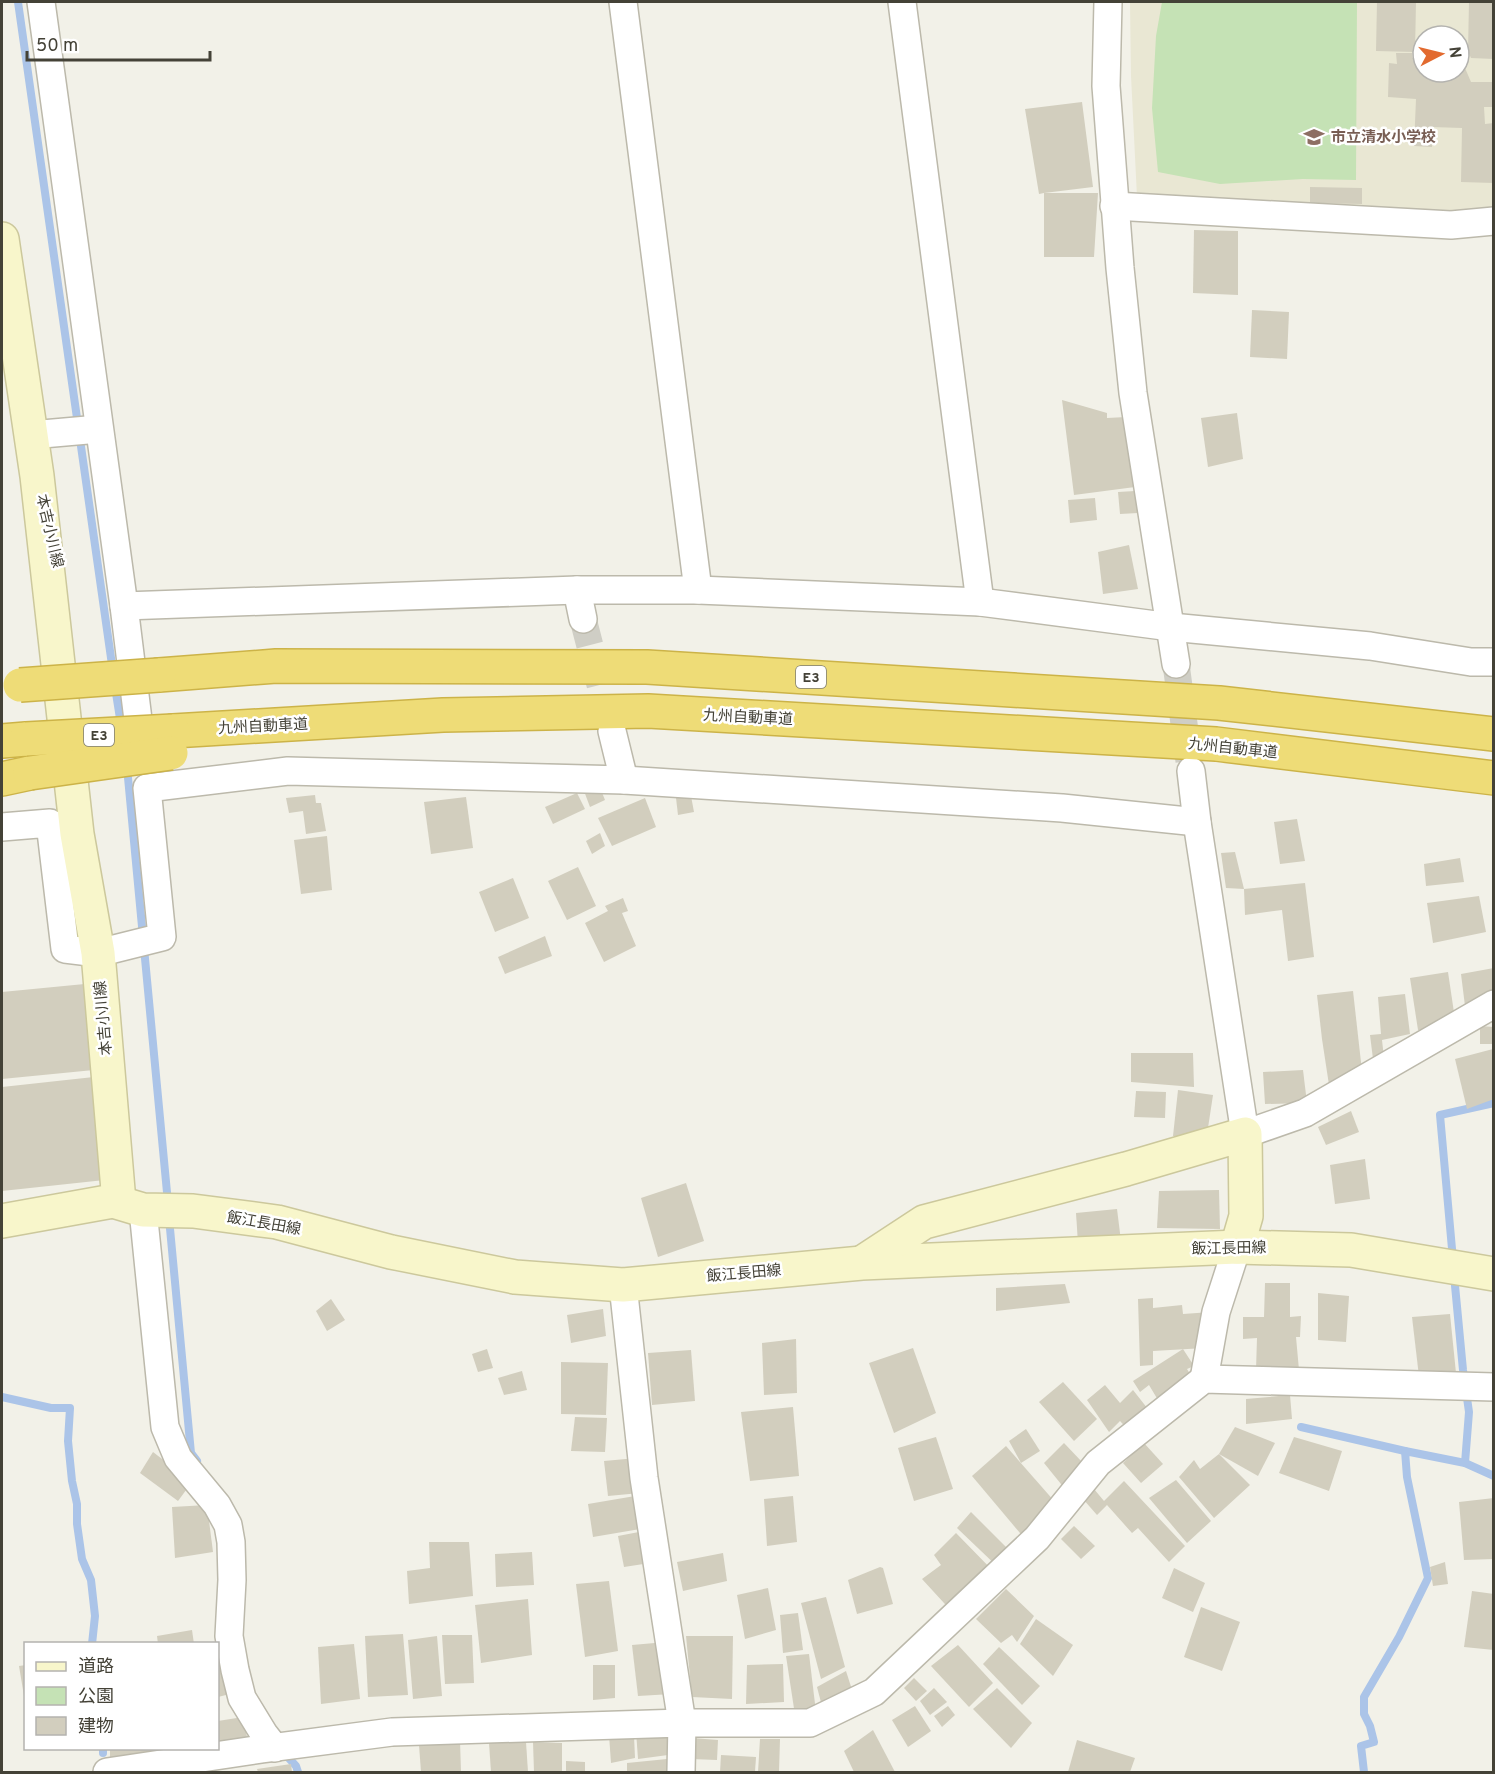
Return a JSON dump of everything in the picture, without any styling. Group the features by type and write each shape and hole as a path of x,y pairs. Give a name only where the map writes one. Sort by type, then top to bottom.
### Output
{"highway":[{"name":"E3","path":"10,686 276,666 647,667 1220,703 1494,734"},
{"name":"九州自動車道","path":"14,740 172,742 443,715 660,712 1216,744 1494,778"},
{"path":"16,776 172,742"}],"main road":[{"name":"本吉小川線","path":"2,239 37,476 77,834 98,953 131,1206"},
{"path":"862,1263 924,1222 1126,1169 1245,1134 1246,1216 1237,1247"},
{"name":"飯江長田線","path":"2,1221 113,1201 131,1206 277,1222 391,1252 515,1277 623,1285 862,1263 1237,1247 1351,1250 1494,1274"}],"street":[{"path":"2,827 50,823 65,949 98,953 162,937 147,788 124,606 41,2"},
{"path":"623,2 698,590"},
{"path":"902,2 980,602"},
{"path":"1108,2 1106,86 1114,206 1133,393 1176,664"},
{"path":"1114,206 1451,225 1494,221"},
{"path":"31,435 99,429"},
{"path":"124,606 577,590 698,590 980,602 1171,627 1370,646 1471,662 1494,662"},
{"path":"577,590 583,620"},
{"path":"612,731 624,780"},
{"path":"147,788 288,771 624,780 1062,808 1197,822"},
{"path":"1191,771 1245,1134 1305,1113 1494,1004"},
{"path":"131,1206 165,1427 178,1458 217,1505 228,1525 231,1542 229,1636 235,1670 242,1698 275,1748"},
{"path":"1204,1379 1216,1312 1237,1247"},
{"path":"623,1285 644,1478 682,1723 681,1773"},
{"path":"107,1773 227,1763 275,1748 392,1732 682,1723 810,1723 874,1692 1037,1538 1098,1463 1204,1379 1494,1387"}],"shaded area":[{"name":"市立清水小学校","path":"1130,2 1493,2 1493,212 1455,217 1137,197"}],"green space":[{"path":"1162,2 1357,2 1356,180 1303,179 1220,184 1158,172 1152,108 1156,36"}],"building":[{"path":"1377,2 1416,2 1416,24 1411,24 1411,52 1376,51"},
{"path":"1469,2 1494,2 1494,59 1471,58 1471,24 1469,24"},
{"path":"1396,53 1411,53 1411,84 1494,82 1494,107 1484,107 1485,124 1494,123 1494,183 1461,182 1462,128 1432,127 1432,147 1414,146 1416,99 1388,97 1389,63 1397,64"},
{"path":"1082,102 1093,187 1039,194 1025,109"},
{"path":"1310,187 1362,188 1362,204 1310,203"},
{"path":"1044,193 1098,193 1094,257 1044,257"},
{"path":"1194,230 1238,231 1238,295 1193,293"},
{"path":"1252,310 1289,312 1287,359 1250,357"},
{"path":"1062,400 1107,413 1107,418 1126,417 1135,487 1074,495"},
{"path":"1237,413 1243,459 1208,467 1201,418"},
{"path":"1135,491 1138,513 1120,514 1118,492"},
{"path":"1095,498 1097,520 1070,523 1068,500"},
{"path":"1129,545 1138,589 1103,594 1098,552"},
{"path":"599,785 605,800 590,807 584,791"},
{"path":"577,793 585,809 553,824 545,807"},
{"path":"315,795 316,803 321,803 326,831 306,834 303,811 289,813 286,798"},
{"path":"691,796 694,812 678,815 676,798"},
{"path":"466,797 473,848 431,854 424,802"},
{"path":"645,798 656,827 612,846 598,818"},
{"path":"1297,819 1305,861 1280,864 1274,822"},
{"path":"600,833 605,846 592,854 586,841"},
{"path":"327,836 332,890 301,894 294,840"},
{"path":"1235,852 1244,889 1226,888 1221,853"},
{"path":"1460,858 1464,882 1426,886 1424,864"},
{"path":"578,867 596,906 567,920 548,881"},
{"path":"513,878 529,918 495,932 479,892"},
{"path":"1305,883 1314,957 1288,961 1282,910 1245,915 1244,889"},
{"path":"1479,896 1486,932 1433,943 1427,903"},
{"path":"623,898 628,911 622,913 636,946 604,962 585,923 608,911 605,906"},
{"path":"545,936 552,956 505,974 498,957"},
{"path":"1494,968 1494,1002 1465,1006 1461,974"},
{"path":"1448,972 1456,1026 1418,1030 1410,978"},
{"path":"95,983 104,1069 2,1079 2,992"},
{"path":"1353,991 1363,1080 1329,1085 1317,995"},
{"path":"1405,994 1410,1034 1382,1040 1384,1058 1373,1059 1370,1035 1381,1034 1378,997"},
{"path":"1480,1026 1494,1027 1494,1044 1480,1044"},
{"path":"1493,1049 1494,1099 1467,1109 1455,1059"},
{"path":"1131,1053 1193,1053 1194,1087 1131,1082"},
{"path":"1303,1070 1307,1103 1265,1104 1263,1072"},
{"path":"103,1076 114,1179 2,1191 2,1087"},
{"path":"1178,1090 1213,1095 1206,1141 1173,1136"},
{"path":"1136,1091 1166,1092 1165,1118 1134,1117"},
{"path":"1351,1111 1359,1132 1326,1145 1318,1127"},
{"path":"1365,1159 1370,1199 1335,1204 1330,1165"},
{"path":"686,1183 704,1241 658,1257 641,1198"},
{"path":"1219,1190 1220,1229 1157,1228 1159,1191"},
{"path":"1117,1209 1121,1241 1078,1243 1076,1213"},
{"path":"1265,1283 1290,1283 1290,1317 1301,1316 1300,1337 1296,1337 1299,1370 1256,1370 1257,1338 1243,1339 1243,1317 1264,1317"},
{"path":"1065,1284 1070,1303 996,1311 996,1288"},
{"path":"1318,1293 1349,1296 1346,1342 1318,1340"},
{"path":"1153,1298 1153,1308 1182,1305 1183,1314 1211,1312 1205,1348 1153,1351 1153,1365 1140,1366 1138,1299"},
{"path":"331,1299 345,1320 327,1331 316,1311"},
{"path":"603,1309 606,1336 571,1343 567,1315"},
{"path":"1450,1314 1457,1383 1420,1385 1412,1317"},
{"path":"796,1339 797,1393 764,1395 762,1343"},
{"path":"913,1348 936,1413 894,1433 869,1363"},
{"path":"487,1349 493,1368 478,1372 472,1354"},
{"path":"1183,1349 1194,1366 1187,1369 1194,1381 1161,1405 1149,1385 1140,1392 1133,1381"},
{"path":"691,1350 695,1401 652,1405 648,1353"},
{"path":"561,1362 608,1363 606,1415 561,1414"},
{"path":"522,1371 527,1390 504,1395 498,1378"},
{"path":"1063,1382 1097,1419 1074,1441 1039,1402"},
{"path":"1105,1385 1120,1403 1133,1390 1155,1418 1133,1435 1120,1421 1109,1432 1087,1400"},
{"path":"1290,1395 1292,1419 1246,1424 1246,1399"},
{"path":"793,1407 799,1476 750,1481 741,1412"},
{"path":"575,1417 607,1418 605,1452 571,1451"},
{"path":"1235,1427 1275,1443 1258,1476 1219,1454"},
{"path":"1026,1429 1040,1451 1021,1463 1009,1441"},
{"path":"936,1437 953,1489 914,1501 898,1448"},
{"path":"1294,1437 1342,1451 1329,1491 1279,1473"},
{"path":"1064,1443 1083,1463 1065,1489 1044,1463"},
{"path":"1144,1443 1163,1464 1141,1483 1123,1463"},
{"path":"1006,1446 1055,1502 1025,1539 972,1476"},
{"path":"153,1452 192,1482 178,1501 140,1473"},
{"path":"1219,1454 1250,1485 1214,1518 1179,1477 1194,1460 1200,1469"},
{"path":"637,1458 640,1493 608,1496 604,1461"},
{"path":"1176,1480 1211,1521 1187,1543 1149,1498"},
{"path":"1124,1481 1185,1546 1169,1562 1138,1528 1132,1533 1107,1505 1097,1515 1083,1499 1094,1489 1104,1501"},
{"path":"641,1495 646,1528 593,1537 588,1504"},
{"path":"793,1496 797,1542 767,1546 764,1499"},
{"path":"1494,1498 1494,1559 1464,1560 1459,1502"},
{"path":"207,1505 213,1552 175,1558 172,1507"},
{"path":"971,1512 1013,1554 1002,1571 957,1528"},
{"path":"1074,1526 1095,1546 1081,1559 1061,1539"},
{"path":"644,1531 650,1563 624,1567 618,1536"},
{"path":"956,1533 997,1575 955,1615 922,1579 941,1565 934,1555"},
{"path":"429,1542 469,1542 473,1596 409,1604 407,1571 430,1568"},
{"path":"532,1552 534,1585 496,1587 495,1554"},
{"path":"723,1553 727,1581 683,1591 677,1562"},
{"path":"1445,1562 1448,1584 1433,1586 1430,1567"},
{"path":"880,1567 883,1568 893,1604 857,1614 848,1580"},
{"path":"1174,1568 1205,1583 1193,1612 1162,1598"},
{"path":"609,1581 618,1651 585,1657 576,1584"},
{"path":"768,1588 776,1630 745,1639 737,1595"},
{"path":"1006,1589 1034,1616 1017,1642 1012,1635 1001,1643 976,1619"},
{"path":"1472,1591 1494,1594 1494,1650 1464,1647"},
{"path":"826,1597 845,1667 821,1679 801,1603"},
{"path":"528,1599 532,1655 481,1663 475,1605"},
{"path":"1201,1607 1240,1622 1222,1671 1184,1657"},
{"path":"798,1613 803,1650 783,1653 780,1615"},
{"path":"1036,1619 1073,1645 1053,1676 1020,1644"},
{"path":"192,1630 194,1642 158,1642 157,1636"},
{"path":"403,1634 408,1695 368,1697 365,1636"},
{"path":"442,1635 472,1635 474,1683 445,1684"},
{"path":"437,1636 442,1696 413,1699 408,1640"},
{"path":"686,1636 733,1636 732,1699 692,1697"},
{"path":"666,1642 672,1694 638,1696 632,1645"},
{"path":"354,1644 360,1699 321,1704 318,1647"},
{"path":"958,1645 993,1683 969,1707 931,1666"},
{"path":"999,1647 1040,1686 1022,1705 983,1664"},
{"path":"219,1648 230,1694 219,1697"},
{"path":"809,1654 816,1712 795,1715 786,1656"},
{"path":"783,1664 784,1702 746,1704 747,1665"},
{"path":"24,1665 24,1696 19,1666"},
{"path":"593,1665 615,1665 615,1698 593,1700"},
{"path":"846,1671 854,1696 823,1710 817,1687"},
{"path":"914,1678 927,1691 916,1701 904,1688"},
{"path":"934,1688 947,1702 930,1715 920,1701"},
{"path":"997,1688 1032,1723 1011,1748 973,1709"},
{"path":"915,1706 931,1731 908,1747 892,1720"},
{"path":"948,1706 955,1715 942,1727 934,1716"},
{"path":"243,1717 247,1737 219,1741 219,1721"},
{"path":"873,1730 895,1772 854,1772 844,1751"},
{"path":"636,1731 669,1731 668,1755 638,1759"},
{"path":"609,1735 634,1736 635,1758 611,1763"},
{"path":"692,1738 718,1740 717,1760 691,1759"},
{"path":"760,1739 780,1739 779,1772 758,1772"},
{"path":"1077,1740 1135,1758 1130,1772 1068,1772"},
{"path":"460,1741 461,1772 421,1772 419,1745"},
{"path":"526,1742 528,1772 491,1772 489,1743"},
{"path":"533,1742 562,1743 562,1772 534,1772"},
{"path":"110,1750 161,1751 110,1761"},
{"path":"721,1755 756,1757 755,1772 720,1772"},
{"path":"667,1759 668,1772 627,1772 627,1763"},
{"path":"566,1761 585,1762 585,1772 566,1772"},
{"path":"291,1764 292,1772 258,1772 257,1769"}],"waterway":[{"path":"18,2 113,672"},
{"path":"115,687 121,725"},
{"path":"127,767 168,1203"},
{"path":"1453,1260 1440,1115 1494,1103"},
{"path":"169,1218 191,1453 197,1461"},
{"path":"1454,1275 1469,1412 1465,1463 1494,1476"},
{"path":"2,1397 51,1408 70,1408 68,1441 77,1504 77,1524 82,1559 91,1580 95,1616 92,1642"},
{"path":"1301,1427 1405,1451"},
{"path":"1364,1772 1361,1746 1374,1742 1364,1714 1364,1697 1399,1637 1428,1578 1407,1477 1405,1451 1465,1463"},
{"path":"285,1754 296,1766 298,1772"}],"tunnel":[{"path":"583,619 612,731"},
{"path":"1176,664 1189,761"}],"place":[{"name":"市立清水小学校","path":"1314,137"}]}
